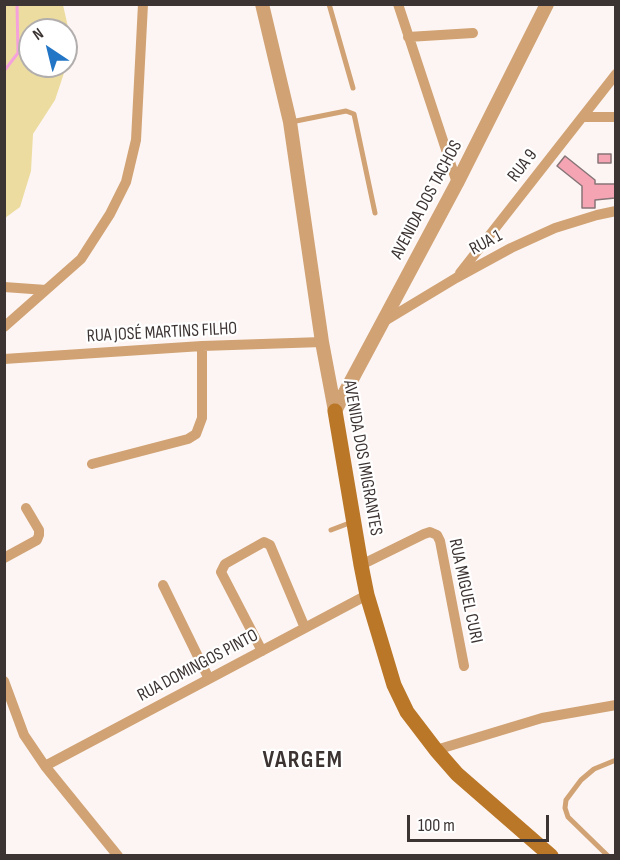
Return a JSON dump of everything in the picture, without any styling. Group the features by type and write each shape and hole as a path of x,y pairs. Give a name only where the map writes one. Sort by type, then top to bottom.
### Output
{"main road":[{"name":"AVENIDA DOS IMIGRANTES","path":"335,411 367,595 394,686 407,712 457,774 551,855"}],"street":[{"path":"4,327 81,259 110,214 126,182 136,140 143,4"},
{"name":"AVENIDA DOS IMIGRANTES","path":"262,4 290,122 322,342 335,411"},
{"path":"398,4 457,183"},
{"name":"AVENIDA DOS TACHOS","path":"335,411 457,183 547,4"},
{"path":"408,37 473,33"},
{"name":"RUA 9","path":"456,278 615,74"},
{"path":"583,117 615,117"},
{"name":"RUA 1","path":"380,324 456,278 512,248 555,228 597,214 615,211"},
{"path":"4,287 46,290"},
{"name":"RUA JOSÉ MARTINS FILHO","path":"4,359 202,346 322,342"},
{"path":"92,464 188,439 196,434 202,418 202,346"},
{"path":"4,558 37,540 39,536 39,530 26,508"},
{"name":"RUA MIGUEL CURI","path":"361,565 424,534 430,532 437,535 464,666"},
{"path":"262,651 221,572 225,564 264,542 270,545 305,628"},
{"path":"163,585 209,679"},
{"name":"RUA DOMINGOS PINTO","path":"45,766 367,595"},
{"path":"4,681 24,735 45,766 118,855"},
{"path":"436,750 533,720 615,705"}],"lane":[{"path":"329,4 353,88"},
{"path":"290,122 346,111 354,114 375,213"},
{"path":"330,530 353,522"},
{"path":"608,855 568,817 565,808 566,800 581,780 594,769 615,760"}],"shaded area":[{"path":"5,4 63,5 66,18 18,18 18,78 62,78 55,100 33,134 31,171 20,207 5,218"}],"building":[{"path":"598,154 611,154 611,163 598,163"},
{"path":"565,156 595,180 595,184 615,184 615,198 595,200 595,208 582,208 582,186 557,166"}],"waterway":[{"path":"4,71 18,53 17,4"}],"district":[{"name":"VARGEM","path":"303,761"}]}
